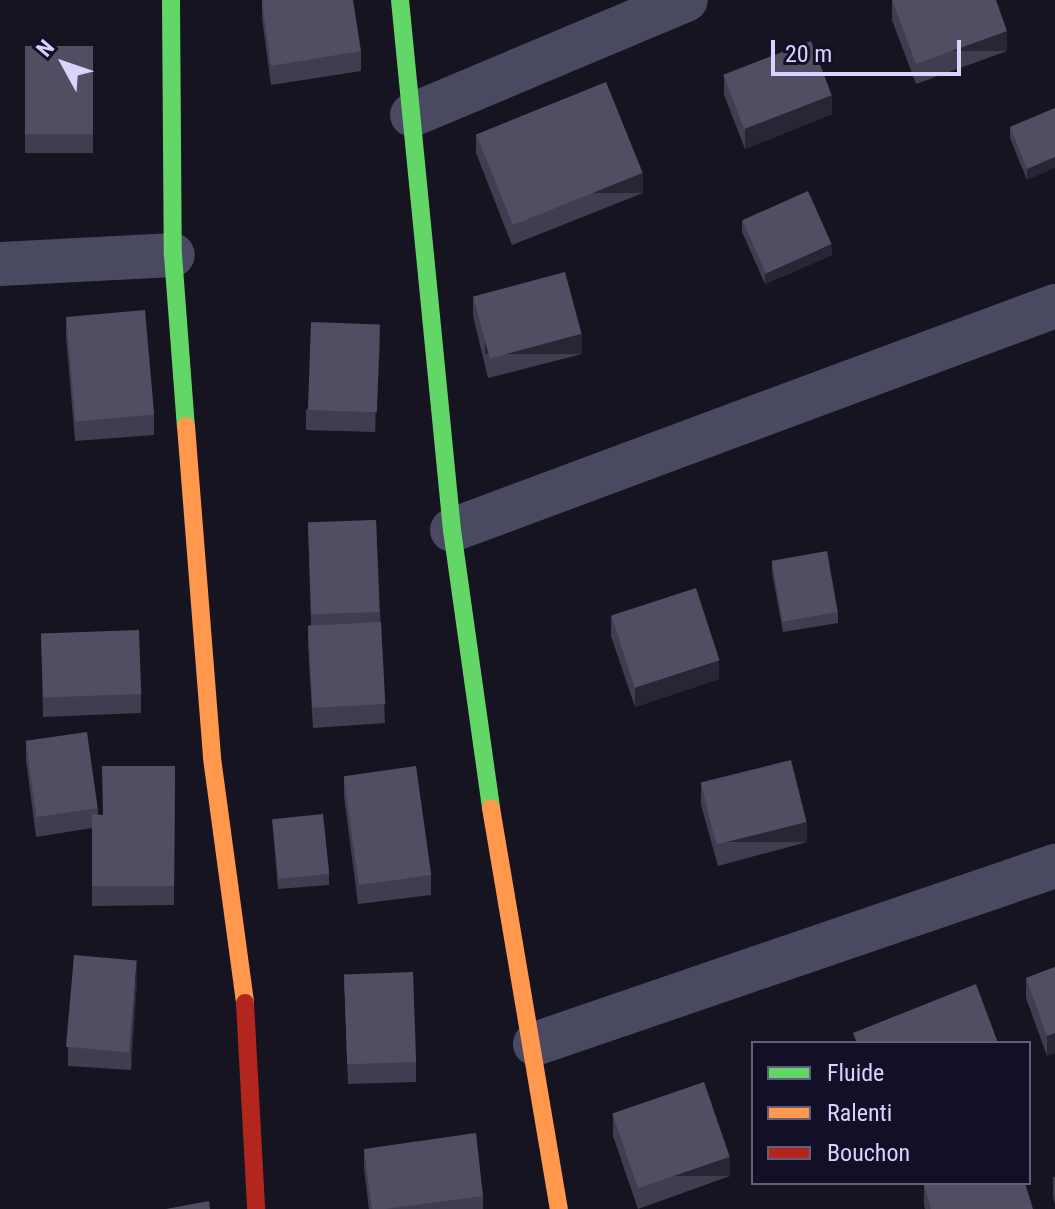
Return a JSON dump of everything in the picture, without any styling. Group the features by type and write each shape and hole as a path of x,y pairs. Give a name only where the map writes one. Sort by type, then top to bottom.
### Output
{"street":[{"path":"171,0 173,255 212,758 244,991 256,1209"},
{"path":"400,0 452,530 488,792 535,1044 559,1209"},
{"path":"412,115 686,0"},
{"path":"0,264 173,255"},
{"path":"452,530 1055,306"},
{"path":"535,1044 1055,866"}],"building":[{"path":"262,0 353,0 361,51 271,66"},
{"path":"892,0 996,0 1007,31 916,64"},
{"path":"811,41 832,95 744,129 723,75"},
{"path":"25,46 93,46 93,134 25,134"},
{"path":"606,82 643,173 513,225 476,134"},
{"path":"1055,108 1055,157 1027,169 1010,127"},
{"path":"808,191 832,244 766,273 742,220"},
{"path":"565,272 582,334 490,358 473,297"},
{"path":"145,310 154,415 75,421 66,317"},
{"path":"311,322 380,324 377,412 308,410"},
{"path":"376,520 379,612 311,614 308,522"},
{"path":"827,551 838,612 783,622 772,561"},
{"path":"696,588 719,660 635,688 611,616"},
{"path":"381,622 385,704 312,708 308,626"},
{"path":"139,630 141,694 43,697 41,633"},
{"path":"87,732 98,808 36,817 26,741"},
{"path":"791,760 806,822 716,845 701,782"},
{"path":"102,766 175,766 174,886 92,886 92,814 103,815"},
{"path":"416,766 431,875 359,885 344,776"},
{"path":"323,814 329,874 279,879 272,819"},
{"path":"74,955 137,960 129,1052 66,1047"},
{"path":"1055,967 1055,1033 1047,1036 1026,978"},
{"path":"413,972 416,1062 347,1064 344,974"},
{"path":"976,984 997,1041 856,1041 853,1033"},
{"path":"704,1082 730,1157 638,1188 612,1114"},
{"path":"476,1133 483,1196 372,1209 364,1149"},
{"path":"924,1185 1026,1185 1033,1209 931,1209"},
{"path":"209,1201 210,1209 166,1209"}],"traffic: fast":[{"path":"171,0 173,255 186,426"},
{"path":"400,0 452,530 491,808"}],"traffic: slow":[{"path":"186,426 212,758 245,1003"},
{"path":"491,808 559,1209"}],"traffic: jam":[{"path":"245,1003 256,1209"}]}
